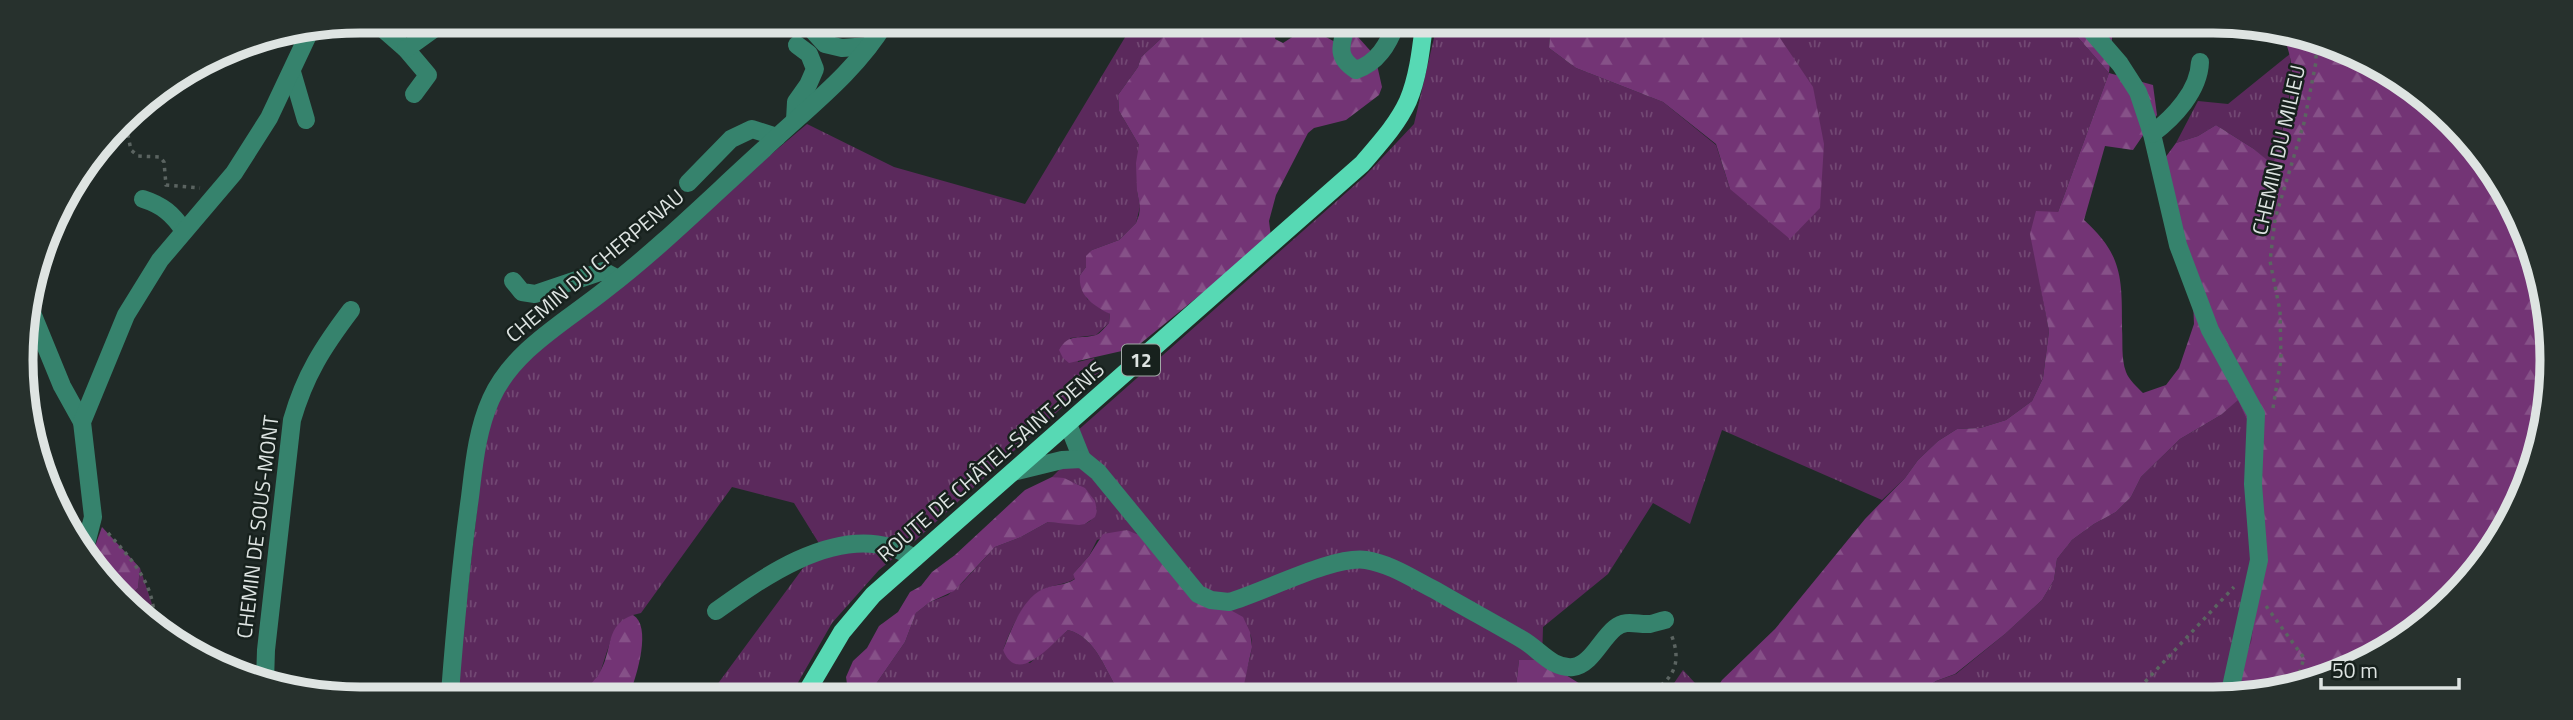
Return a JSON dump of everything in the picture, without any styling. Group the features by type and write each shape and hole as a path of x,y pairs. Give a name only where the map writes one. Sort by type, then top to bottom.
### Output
{"main road":[{"name":"ROUTE DE CHÂTEL-SAINT-DENIS","path":"810,687 842,632 873,596 1362,164 1391,130 1408,101 1419,62 1423,33"}],"street":[{"path":"388,33 406,49 428,75 414,94"},
{"path":"406,49 428,33"},
{"path":"815,33 825,44 842,48 869,46"},
{"name":"CHEMIN DU CHERPENAU","path":"451,687 465,532 478,435 492,398 508,371 535,344 618,279 777,137 845,74 878,33"},
{"path":"1345,33 1340,50 1346,64 1356,70 1367,66 1381,54 1392,33"},
{"path":"2093,33 2120,64 2138,92 2152,134 2183,257 2210,330 2256,414 2253,484 2259,560 2231,686"},
{"path":"82,422 126,315 160,260 234,173 269,118 307,38"},
{"path":"795,120 796,102 815,69 809,54 797,45"},
{"path":"2152,134 2168,121 2190,93 2199,73 2200,62"},
{"path":"292,72 306,120"},
{"path":"688,183 731,139 752,129 777,137"},
{"path":"143,199 159,204 175,217 184,231"},
{"path":"513,281 522,292 535,294 603,271 618,279"},
{"name":"CHEMIN DE SOUS-MONT","path":"265,673 292,420 302,386 327,342 351,310"},
{"path":"36,322 62,386 82,422 93,517 87,540"},
{"path":"1068,424 1082,459 1098,472 1198,594 1211,600 1229,602 1334,564 1365,560 1398,570 1526,642 1557,666 1572,667 1580,666 1616,627 1626,621 1652,624 1665,620"},
{"path":"1013,472 1062,460 1082,459"},
{"path":"716,611 793,561 827,549 859,543 890,546 915,558"}],"path":[{"name":"CHEMIN DU MILIEU","path":"2273,409 2281,359 2280,311 2270,261 2275,219 2304,123 2316,50"},
{"path":"127,131 131,150 138,156 160,157 164,162 166,185 201,188 213,197"},
{"path":"93,517 139,568 154,613"},
{"path":"2141,687 2259,560"},
{"path":"2253,588 2304,658 2298,676"},
{"path":"1658,687 1671,678 1676,663 1674,639 1665,620"}],"green space":[{"path":"1128,33 1167,33 1141,57 1138,67 1118,95 1119,111 1139,145 1137,191 1140,207 1136,223 1119,240 1092,250 1080,275 1087,299 1110,314 1109,323 1096,335 1070,338 1078,362 1094,358 1101,372 916,540 879,570 832,623 795,687 715,687 820,545 794,503 732,487 641,613 633,615 611,639 600,673 590,687 457,687 483,457 492,415 508,384 528,359 807,124 894,167 1025,204"},
{"path":"1167,33 1276,33 1275,39 1283,43 1303,33 1319,33 1337,43 1350,35 1358,37 1375,56 1382,87 1379,95 1346,120 1314,128 1308,133 1276,195 1269,221 1271,237 1135,348 1069,363 1059,350 1063,344 1071,339 1098,334 1109,323 1110,314 1093,303 1081,289 1080,275 1086,267 1086,256 1092,250 1119,240 1136,223 1139,215 1136,163 1139,145 1119,111 1118,95 1138,67 1141,57"},
{"path":"1435,33 1550,33 1549,48 1576,68 1663,102 1716,145 1730,189 1784,47 1776,33 2074,33 2109,73 2058,212 2040,283 2049,331 2043,378 2032,401 2006,420 1980,428 1957,429 1938,441 1882,500 1722,430 1690,524 1653,503 1608,574 1543,627 1542,660 1519,660 1516,687 1243,687 1252,643 1245,627 1216,598 1127,530 1097,540 1089,556 1073,574 1076,578 1036,594 1023,608 1003,650 1030,663 1068,630 1087,640 1094,648 1116,687 874,687 905,642 916,613 930,602 948,595 995,547 1048,522 1085,524 1090,521 1097,511 1091,496 1075,483 1052,477 1067,462 1090,459 1076,432 1365,176 1414,124"},
{"path":"1550,33 1777,33 1813,87 1824,144 1820,208 1790,239 1730,189 1716,144 1663,102 1576,68 1549,48"},
{"path":"2074,33 2112,33 2109,73"},
{"path":"2285,42 2358,67 2412,101 2459,145 2496,197 2515,235 2529,275 2537,317 2539,381 2529,445 2506,505 2485,542 2459,575 2428,606 2376,643 2338,662 2298,676 2233,686 2251,642 2257,598 2253,433 2238,400 2221,415 2180,439 2141,477 2131,497 2116,512 2072,540 2057,559 2054,580 2042,600 1955,674 1927,687 1718,687 1775,629 1865,519 1938,441 1957,429 1980,428 2006,420 2032,401 2043,378 2049,331 2030,234 2036,211 2058,212 2109,73 2153,85 2157,115 2133,150 2105,146 2084,220 2106,245 2118,269 2122,296 2124,367 2129,378 2143,393 2166,385 2179,368 2194,324 2193,300 2162,162 2176,143 2198,136 2216,125 2254,149 2273,165 2288,109 2292,81 2292,67"},
{"path":"2290,54 2291,83 2288,105 2273,166 2254,149 2216,125 2198,136 2176,143 2198,101 2228,104"},
{"path":"2238,399 2253,433 2264,552 2251,643 2233,686 1927,687 1956,674 2042,600 2054,580 2057,559 2072,540 2116,512 2131,497 2141,477 2180,439 2221,415"},
{"path":"1052,477 1064,478 1085,488 1095,501 1095,517 1079,525 1048,522 995,547 954,591 930,602 916,613 905,642 874,687 843,687 847,684 846,677 853,661 867,648 879,626 898,612 910,592 921,586 932,572 955,555 1025,490"},
{"path":"102,527 140,568 138,588 132,594 94,550"},
{"path":"1127,530 1150,540 1225,607 1243,617 1250,632 1252,647 1243,687 1116,687 1094,648 1087,640 1068,630 1035,659 1017,664 1009,660 1003,650 1023,608 1043,589 1075,579 1073,574 1103,534"},
{"path":"140,568 154,613 132,594 138,588"},
{"path":"633,615 642,629 639,663 632,687 589,687 605,662 614,631 624,619"},
{"path":"1519,660 1542,660 1585,687 1516,687"},
{"path":"1683,670 1699,687 1671,687"}]}
